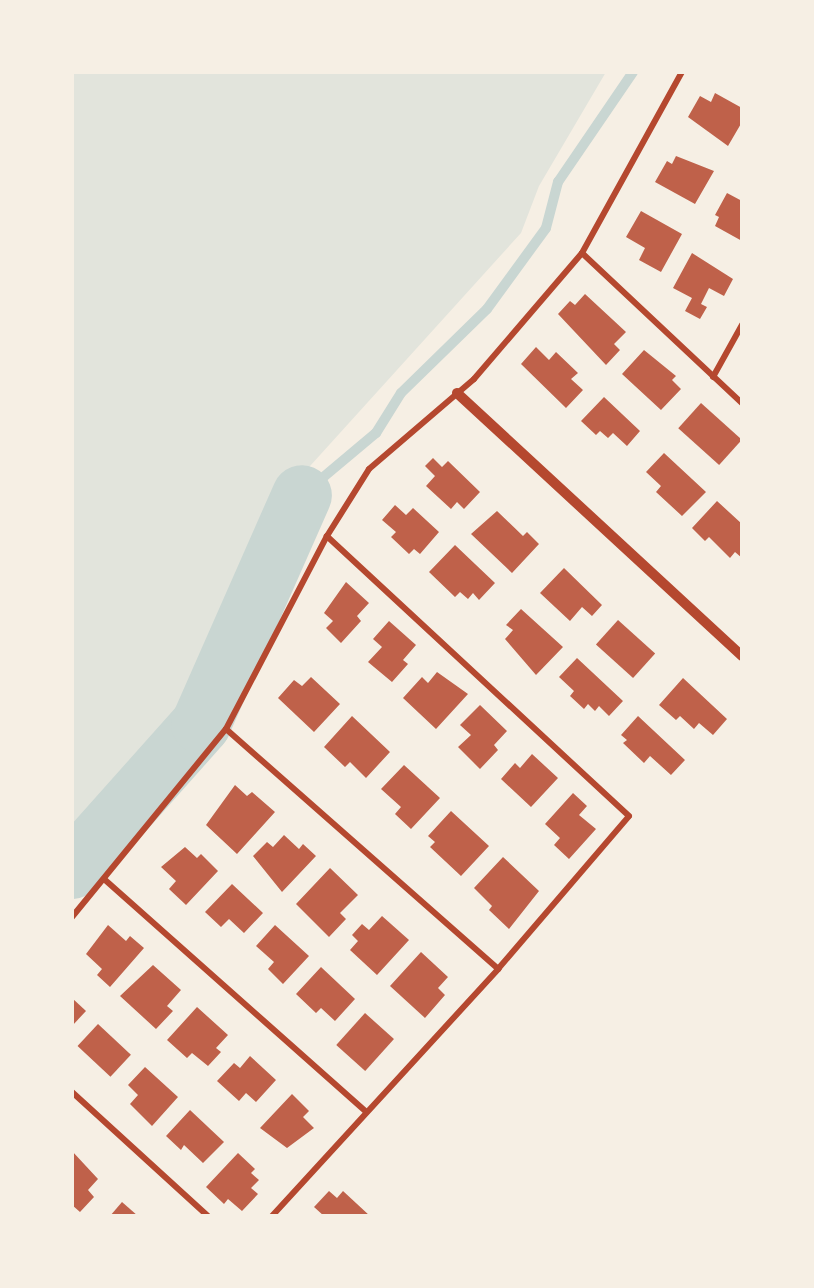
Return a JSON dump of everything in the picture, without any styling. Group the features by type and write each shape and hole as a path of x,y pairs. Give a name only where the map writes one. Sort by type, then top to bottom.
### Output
{"street":[{"path":"72,917 226,729 327,536 369,469 474,379 582,253 682,72"},
{"path":"582,253 742,403"},
{"path":"713,377 742,326"},
{"path":"457,393 742,656"},
{"path":"272,1216 365,1111 498,969 629,816 327,536"},
{"path":"226,729 498,969"},
{"path":"104,879 365,1111"},
{"path":"72,1092 208,1216"}],"shaded area":[{"path":"72,72 606,72 539,186 521,233 282,497 184,718 72,844"}],"building":[{"path":"715,93 742,108 742,122 728,146 688,117 700,96 711,102"},
{"path":"676,156 714,171 695,204 655,182 667,161 672,164"},
{"path":"727,193 742,201 742,241 715,226 719,217 715,215"},
{"path":"641,211 682,234 661,272 639,260 645,248 626,237"},
{"path":"692,253 733,279 724,296 709,288 701,304 707,307 700,319 685,311 692,298 673,288"},
{"path":"585,294 626,332 614,344 620,350 606,365 558,314 570,301 575,305"},
{"path":"536,347 549,360 556,352 578,373 571,379 583,390 566,408 521,364"},
{"path":"644,350 676,376 672,380 681,389 661,410 622,374"},
{"path":"604,397 640,431 627,446 613,433 608,438 600,431 596,435 581,421"},
{"path":"701,403 742,440 719,465 678,428"},
{"path":"664,453 706,492 682,516 656,492 661,486 646,472"},
{"path":"433,458 442,467 448,461 480,492 464,509 457,502 451,509 426,486 435,476 425,466"},
{"path":"717,501 742,524 742,558 735,552 730,558 709,537 705,541 692,528"},
{"path":"395,505 406,515 413,508 439,532 420,554 414,549 409,554 391,537 396,532 382,520"},
{"path":"497,511 523,536 527,532 539,544 512,573 471,534"},
{"path":"455,545 495,583 479,600 473,593 468,599 460,592 455,597 429,572"},
{"path":"564,568 602,605 592,616 582,607 570,621 540,593"},
{"path":"346,582 369,603 357,616 361,621 341,643 326,628 333,621 324,613"},
{"path":"521,609 563,647 536,675 505,639 513,630 506,625"},
{"path":"618,620 655,653 633,678 596,645"},
{"path":"389,621 416,645 403,660 408,664 392,682 368,662 382,647 373,639"},
{"path":"577,658 623,701 609,716 599,706 595,711 588,704 584,709 570,696 574,691 559,677"},
{"path":"437,672 468,694 436,729 403,698 422,677 428,683"},
{"path":"311,677 340,704 314,732 278,698 294,680 302,686"},
{"path":"683,678 727,719 713,735 699,723 694,729 680,716 676,720 659,705"},
{"path":"480,705 507,731 494,745 498,750 480,769 458,747 471,735 460,725"},
{"path":"352,716 390,752 366,778 350,762 345,767 324,747"},
{"path":"638,716 685,760 671,775 650,756 644,763 623,743 627,740 621,735"},
{"path":"532,754 558,778 531,807 501,779 515,763 520,768"},
{"path":"404,765 440,798 411,829 395,814 401,807 381,789"},
{"path":"235,785 247,796 252,792 275,812 237,854 206,825"},
{"path":"573,793 587,806 579,815 596,829 569,859 554,845 560,838 545,824"},
{"path":"451,811 489,846 461,876 430,847 435,842 428,836"},
{"path":"284,835 299,849 303,844 316,856 282,892 253,856 267,842 273,847"},
{"path":"185,847 197,858 201,854 218,871 186,905 169,889 176,881 161,867"},
{"path":"503,857 539,891 509,929 489,910 492,906 474,888"},
{"path":"330,868 358,895 340,913 346,919 329,937 296,904"},
{"path":"232,884 263,913 244,933 229,919 221,927 205,912"},
{"path":"382,916 409,940 377,975 350,950 358,941 352,935 362,924 369,930"},
{"path":"108,925 126,941 130,936 144,948 110,987 97,975 102,969 86,954"},
{"path":"275,925 309,956 283,984 268,969 274,962 256,946"},
{"path":"421,952 448,977 438,988 445,995 425,1018 390,986"},
{"path":"153,965 181,990 167,1006 173,1011 156,1029 120,996"},
{"path":"321,967 355,999 335,1021 321,1008 316,1013 296,994"},
{"path":"72,998 86,1011 72,1026"},
{"path":"197,1007 228,1035 216,1048 221,1052 208,1066 192,1053 187,1058 167,1040"},
{"path":"365,1013 394,1039 365,1071 336,1045"},
{"path":"98,1024 131,1055 110,1077 78,1046"},
{"path":"250,1056 276,1080 256,1102 246,1093 239,1101 217,1081 234,1063 240,1068"},
{"path":"145,1067 178,1097 152,1126 130,1104 138,1095 128,1085"},
{"path":"292,1094 309,1111 303,1117 314,1128 287,1148 260,1128"},
{"path":"190,1110 224,1142 203,1163 184,1145 181,1150 166,1136"},
{"path":"72,1151 98,1179 88,1190 94,1197 80,1212 72,1205"},
{"path":"238,1153 255,1169 251,1173 259,1180 251,1188 258,1194 242,1211 228,1199 224,1204 206,1187"},
{"path":"329,1191 337,1198 343,1191 370,1216 324,1216 314,1207"},
{"path":"122,1202 138,1216 110,1216"}],"waterway":[{"path":"302,495 376,433 401,393 487,309 546,228 558,182 633,72"},
{"path":"72,869 201,724 302,495"}]}
